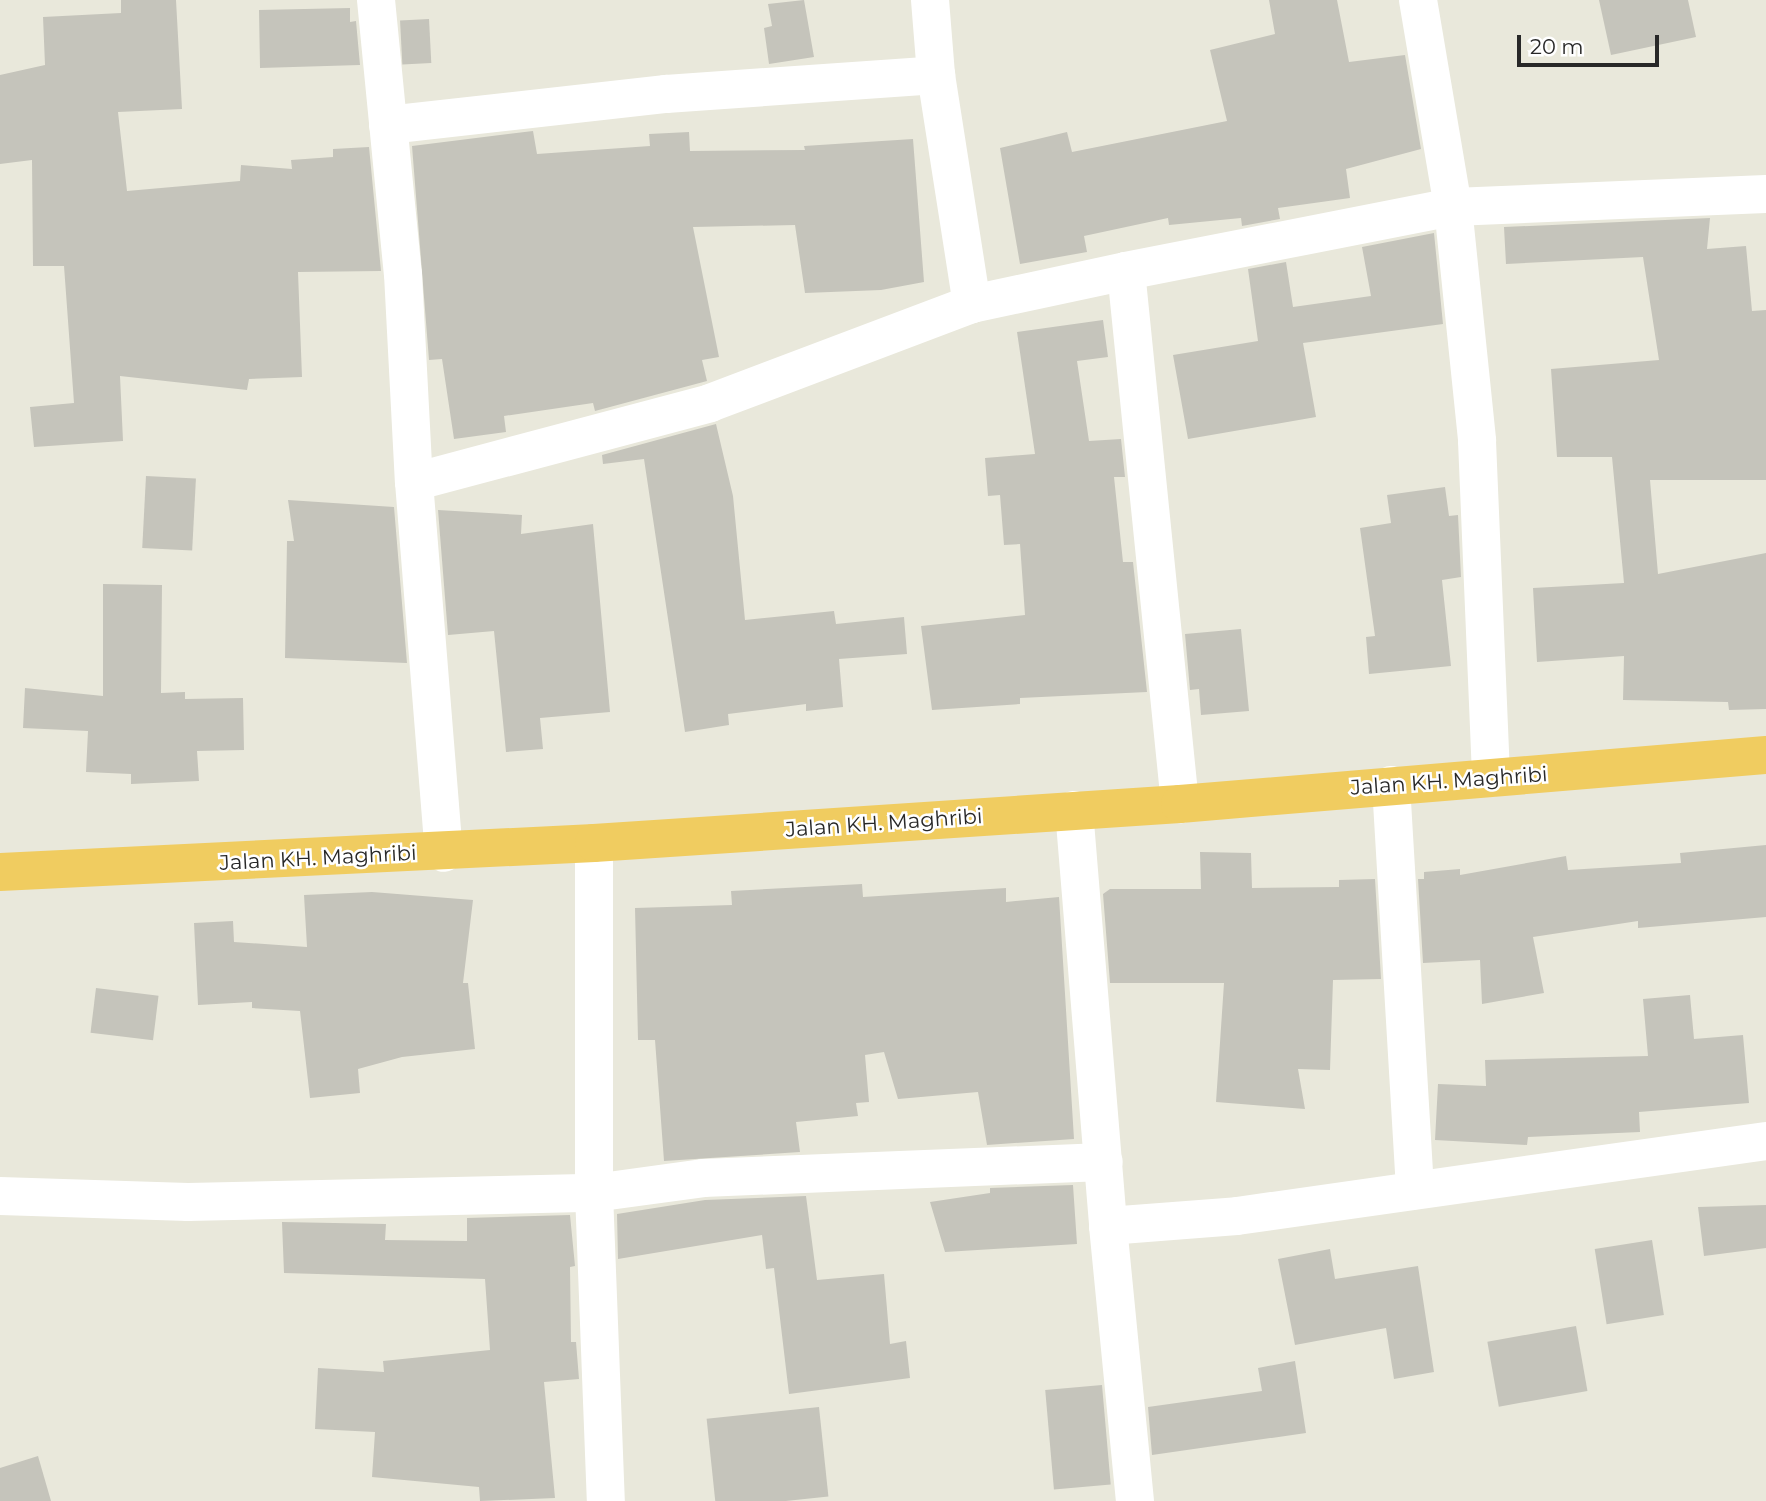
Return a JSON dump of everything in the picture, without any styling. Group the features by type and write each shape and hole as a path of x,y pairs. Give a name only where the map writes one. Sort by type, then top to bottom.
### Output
{"highway":[{"name":"Jalan KH. Maghribi","path":"0,872 594,844 1180,804 1766,755"}],"street":[{"path":"376,0 403,274 414,482 444,853"},
{"path":"930,0 936,75 972,304"},
{"path":"1418,0 1452,207 1477,441 1491,778"},
{"path":"387,125 666,94 936,75"},
{"path":"414,482 710,403 972,304 1126,271 1452,207 1766,194"},
{"path":"1126,271 1180,804"},
{"path":"1391,785 1415,1190"},
{"path":"1074,810 1108,1226 1135,1501"},
{"path":"594,844 594,1193 606,1501"},
{"path":"1108,1226 1237,1216 1766,1142"},
{"path":"0,1196 188,1202 594,1193 703,1178 1104,1161"}],"building":[{"path":"121,0 176,0 182,109 118,112 127,191 240,181 241,165 292,169 291,160 333,157 333,149 369,147 381,271 298,272 302,377 249,379 247,390 120,376 123,441 34,447 30,407 74,403 64,266 33,266 32,160 0,164 0,75 45,65 43,17 121,13"},
{"path":"804,0 814,57 769,64 764,28 772,26 768,4"},
{"path":"1269,0 1337,0 1349,62 1405,55 1421,149 1346,169 1350,198 1278,208 1280,219 1242,226 1241,218 1169,225 1168,218 1084,236 1087,252 1020,264 1000,148 1067,132 1072,152 1227,121 1210,50 1275,34"},
{"path":"1599,0 1688,0 1696,37 1611,55"},
{"path":"350,8 350,22 356,21 360,65 260,68 259,10"},
{"path":"429,19 431,63 402,64 400,21"},
{"path":"533,131 537,154 650,146 649,134 689,132 690,151 805,150 804,146 913,139 924,282 881,290 805,293 795,225 693,227 719,357 702,360 707,381 595,411 593,403 504,416 506,432 454,439 442,359 429,360 412,146"},
{"path":"1710,218 1707,249 1746,246 1752,311 1766,310 1766,480 1650,480 1658,574 1766,553 1766,709 1729,710 1728,702 1623,700 1624,656 1537,662 1533,588 1624,583 1612,457 1557,457 1551,369 1659,360 1643,257 1506,264 1504,227"},
{"path":"1434,233 1443,324 1303,343 1316,417 1188,439 1173,355 1258,341 1248,269 1286,262 1293,307 1371,296 1362,247"},
{"path":"1103,320 1108,357 1077,361 1089,441 1121,439 1125,477 1114,477 1123,562 1133,562 1147,692 1020,698 1020,704 932,710 921,626 1025,615 1020,544 1004,545 1000,495 988,496 985,458 1035,454 1017,332"},
{"path":"716,424 733,496 745,620 834,611 836,624 904,617 907,654 839,659 843,707 806,711 806,704 728,714 729,725 685,732 644,459 603,464 602,455"},
{"path":"146,476 196,479 192,551 142,548"},
{"path":"1445,487 1449,516 1458,515 1461,577 1442,580 1451,666 1369,674 1366,637 1375,636 1360,528 1391,523 1387,495"},
{"path":"288,500 394,507 407,663 285,658 287,541 294,541"},
{"path":"438,510 522,515 521,534 593,524 610,712 540,718 543,749 506,752 494,631 448,635"},
{"path":"103,584 162,585 161,693 185,692 185,699 243,698 244,750 197,751 199,781 131,784 131,774 86,772 88,731 23,728 25,688 103,696"},
{"path":"1241,629 1249,711 1201,715 1199,689 1190,690 1185,634"},
{"path":"1766,845 1766,917 1638,928 1638,921 1533,937 1544,993 1482,1004 1480,960 1423,963 1418,879 1424,879 1424,872 1460,869 1460,875 1566,856 1568,870 1681,863 1680,853"},
{"path":"1200,852 1251,853 1252,888 1339,887 1339,880 1375,879 1381,979 1333,980 1330,1070 1298,1069 1305,1109 1216,1102 1224,983 1110,983 1103,894 1110,889 1201,889"},
{"path":"862,884 863,897 1006,888 1006,902 1059,897 1074,1139 987,1145 978,1092 898,1099 884,1052 865,1055 869,1102 856,1103 858,1116 796,1122 800,1152 664,1161 655,1040 638,1040 635,908 732,905 731,891"},
{"path":"372,892 473,900 463,983 468,983 475,1049 402,1057 358,1069 360,1093 310,1098 300,1011 252,1008 252,1002 198,1005 194,923 233,921 234,942 307,947 304,895"},
{"path":"96,988 159,996 153,1040 91,1033"},
{"path":"1690,995 1694,1039 1743,1035 1749,1103 1639,1112 1640,1132 1528,1137 1527,1145 1435,1140 1438,1084 1486,1086 1485,1060 1648,1056 1643,999"},
{"path":"1073,1185 1077,1244 945,1252 930,1202 990,1193 990,1188"},
{"path":"806,1196 817,1280 884,1274 890,1344 906,1341 910,1378 789,1394 774,1268 766,1269 762,1235 618,1259 617,1214 705,1200"},
{"path":"1766,1205 1766,1248 1704,1256 1698,1207"},
{"path":"570,1215 575,1266 570,1267 571,1342 576,1342 579,1379 544,1382 555,1498 480,1501 479,1487 372,1477 375,1432 315,1429 318,1368 384,1372 383,1361 490,1350 485,1279 284,1273 282,1222 386,1224 385,1240 467,1241 467,1218"},
{"path":"1652,1240 1664,1315 1607,1324 1595,1249"},
{"path":"1330,1249 1335,1279 1418,1266 1434,1372 1394,1379 1386,1328 1295,1345 1278,1259"},
{"path":"1576,1326 1587,1391 1499,1407 1487,1342"},
{"path":"1295,1361 1306,1433 1152,1455 1148,1407 1262,1391 1258,1368"},
{"path":"1102,1385 1111,1485 1054,1490 1045,1390"},
{"path":"819,1407 828,1497 786,1501 715,1501 707,1419"},
{"path":"38,1456 51,1501 0,1501 0,1468"}]}
